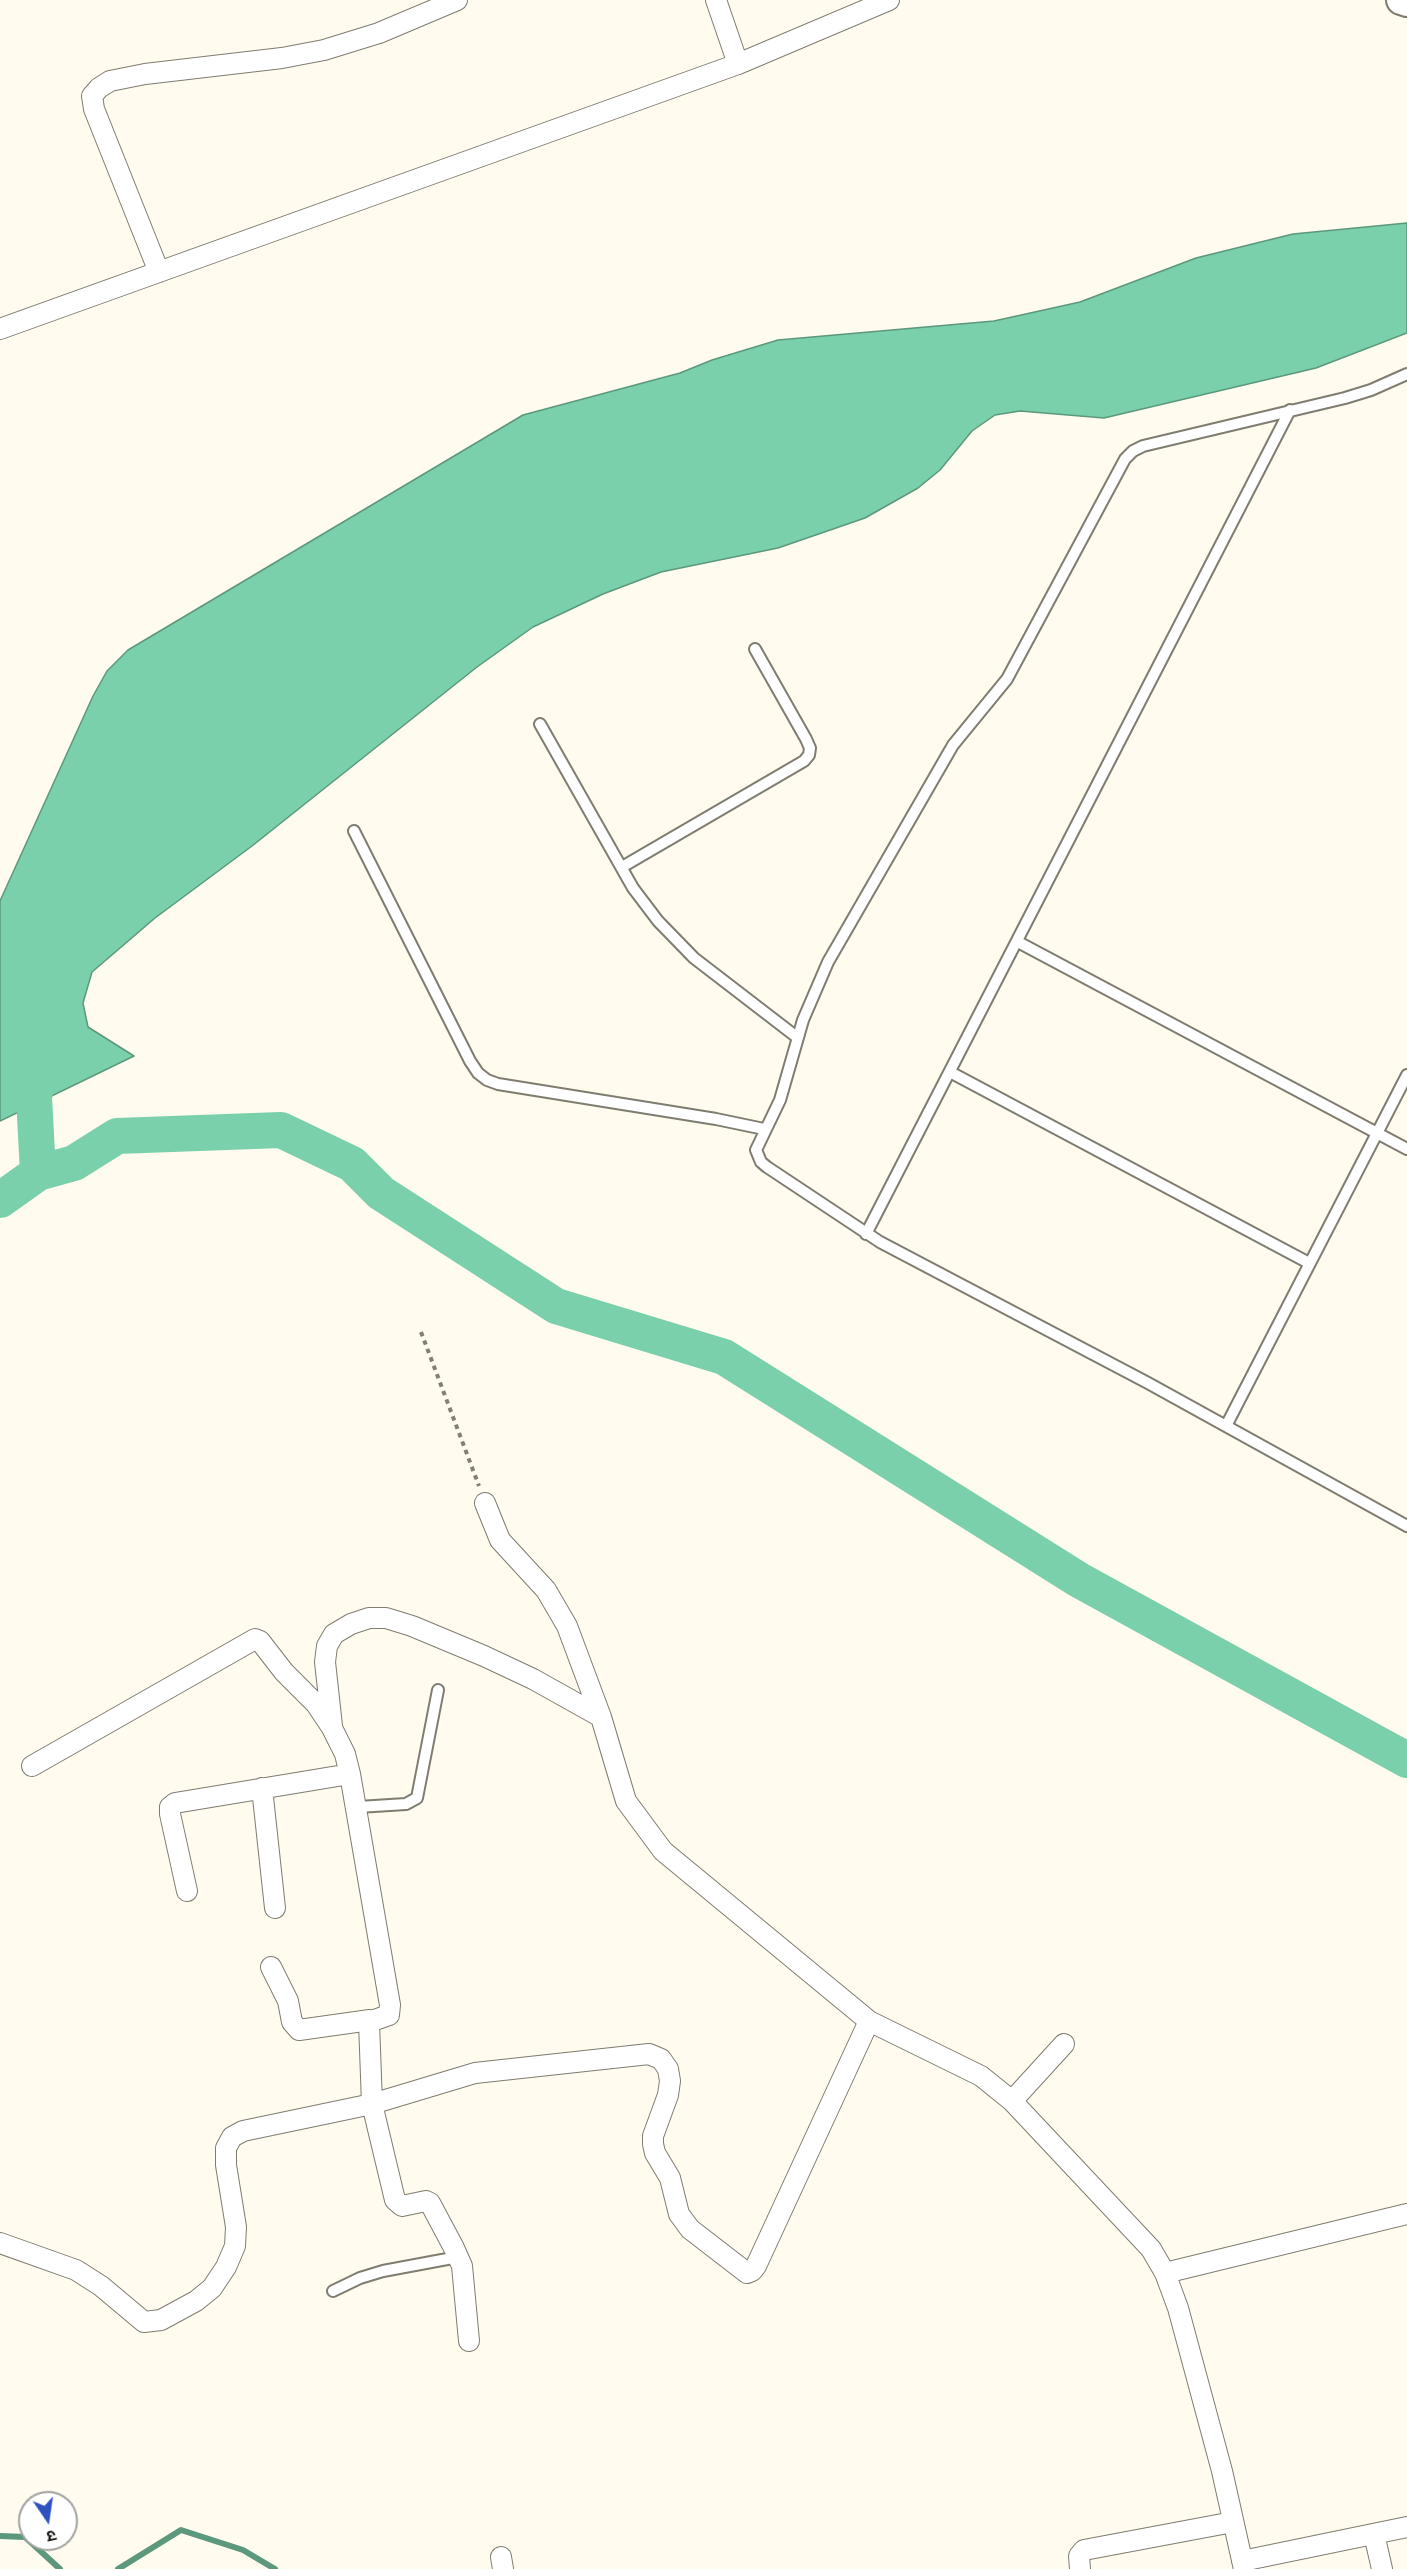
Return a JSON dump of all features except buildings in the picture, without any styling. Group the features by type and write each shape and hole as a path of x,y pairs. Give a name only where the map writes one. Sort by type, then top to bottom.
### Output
{"main road":[{"path":"1401,0 1407,3"}],"street":[{"path":"159,272 94,110 92,96 99,88 110,81 136,76 324,50 379,33 457,0"},
{"path":"716,0 738,64"},
{"path":"0,328 738,64 889,0"},
{"path":"485,1503 500,1540 546,1590 567,1626 601,1718 627,1801 663,1851 869,2021 981,2076 1012,2101 1151,2249 1165,2272 1181,2319 1243,2565 1407,2527"},
{"path":"332,1728 325,1662 327,1646 334,1634 351,1624 369,1618 386,1618 412,1626 484,1656 533,1679 601,1718"},
{"path":"32,1766 255,1639 260,1641 284,1672 316,1704 345,1754 358,1807 391,2011 384,2019 299,2030 292,2022 288,2001 271,1967"},
{"path":"187,1891 170,1814 171,1807 183,1800 350,1774"},
{"path":"262,1788 275,1908"},
{"path":"370,2020 372,2104 395,2200 402,2206 426,2201 429,2203 459,2257 469,2341"},
{"path":"0,2243 76,2270 101,2286 144,2322 161,2320 196,2301 212,2288 226,2267 235,2246 236,2227 226,2165 226,2148 232,2137 243,2131 372,2104 475,2073 650,2054 661,2059 668,2069 670,2081 668,2095 653,2136 653,2144 670,2178 679,2214 690,2229 747,2273 756,2266 869,2021"},
{"path":"1012,2101 1064,2044"},
{"path":"1165,2272 1407,2214"},
{"path":"1080,2569 1079,2556 1084,2550 1233,2522"},
{"path":"1374,2534 1382,2569"}],"lane":[{"path":"1407,374 1371,390 1143,446 1133,451 1125,459 1008,679 953,745 828,962 816,986 780,1100 764,1129 756,1150 761,1162 866,1234 1226,1426 1407,1526"},
{"path":"866,1234 1290,410"},
{"path":"621,867 804,761 809,755 810,748 806,739 755,649"},
{"path":"540,724 633,888 658,921 694,958 798,1038"},
{"path":"354,831 470,1061 478,1073 487,1080 498,1084 716,1119 764,1129"},
{"path":"1018,942 1407,1149"},
{"path":"950,1072 1309,1263"},
{"path":"1226,1426 1407,1075"},
{"path":"358,1807 406,1804 417,1798 438,1690"},
{"path":"333,2291 360,2278 383,2271 459,2257"}],"path":[{"path":"421,1332 485,1503"}],"shaded area":[{"path":"1407,223 1407,333 1316,368 1104,418 1020,411 995,415 972,431 940,470 918,488 865,518 778,548 661,572 603,594 533,627 477,667 252,846 155,918 92,972 83,1003 88,1027 134,1056 0,1121 0,901 93,696 107,671 128,650 523,415 680,373 712,360 778,340 994,321 1080,302 1196,258 1293,234"}],"waterway":[{"path":"38,1173 34,1097 42,1055"},
{"path":"0,1200 38,1173 74,1163 117,1136 281,1130 352,1164 381,1193 556,1306 724,1357 1079,1580 1407,1760"},
{"path":"118,2569 181,2530 243,2550 275,2569"},
{"path":"0,2536 25,2537 60,2569"}]}
